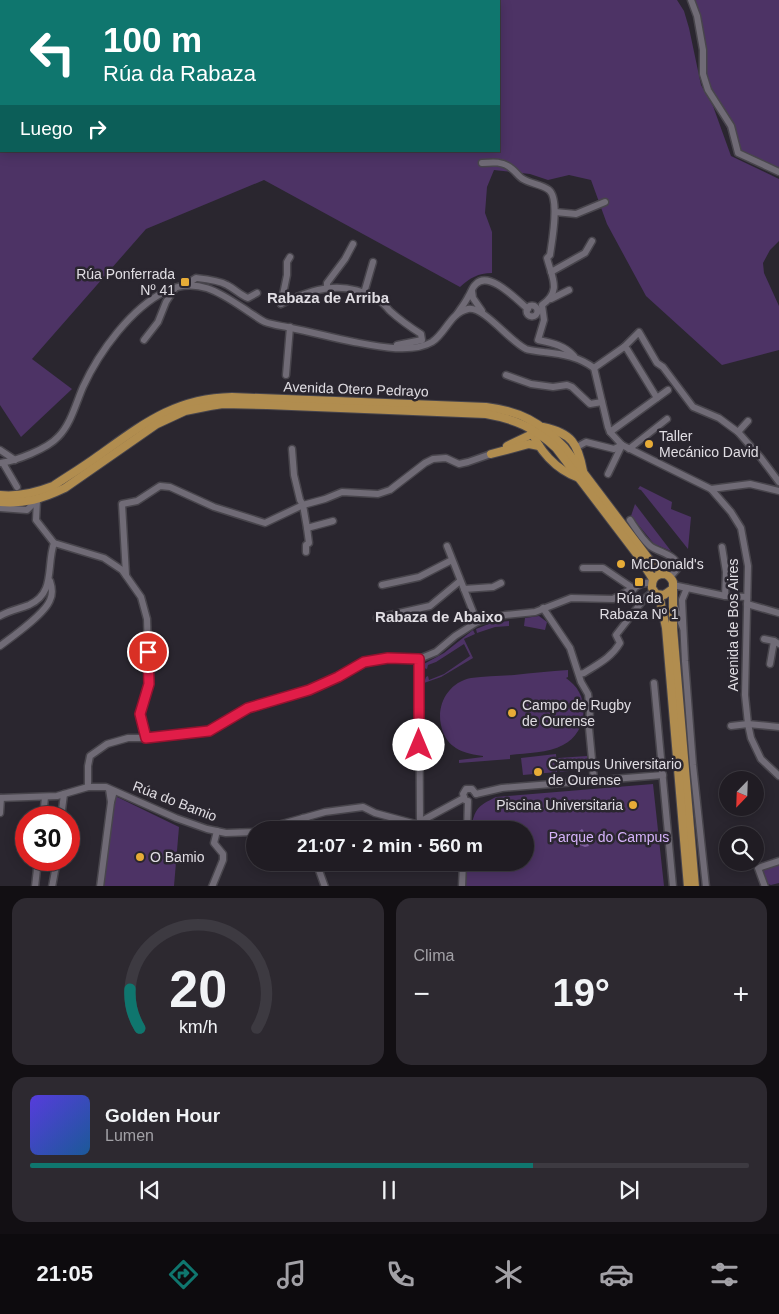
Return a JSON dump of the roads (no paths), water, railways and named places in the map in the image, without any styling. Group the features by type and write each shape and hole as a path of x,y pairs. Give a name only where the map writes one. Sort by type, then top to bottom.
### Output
{"main road":[{"name":"Avenida Otero Pedrayo","path":"0,495 22,495 38,492 53,486 159,415 202,400 232,397 486,407 506,409 518,417 541,426 572,463 644,564 654,587 666,628 688,886"},
{"name":"Avenida Otero Pedrayo","path":"0,502 37,500 65,488 158,424 185,411 222,404 518,417 531,431 550,438"},
{"path":"491,454 531,431 539,446 558,467 566,473 581,476 578,450 566,435 557,430 541,426"},
{"path":"547,454 545,444 550,438 566,435"},
{"path":"491,454 529,444 539,446"},
{"path":"558,467 572,463 578,450"},
{"name":"Avenida Otero Pedrayo","path":"581,476 669,582"},
{"path":"657,575 669,582 666,594 654,587 657,575"},
{"path":"669,582 695,886"}],"street":[{"path":"690,0 697,16 703,50 704,74 708,90 731,126 738,153 779,172"},
{"path":"482,163 495,162 506,164 522,179 550,190 553,195 555,212 550,255 547,258 555,286 550,300"},
{"path":"555,212 576,214 605,202"},
{"path":"551,272 585,253 592,241"},
{"path":"327,288 327,283 345,259 353,244"},
{"path":"290,257 287,262 287,275 281,304 318,289 327,288 348,287 378,298 401,321 421,334 422,340 392,348"},
{"path":"364,293 373,262"},
{"path":"17,487 1,463 15,460 39,449 58,437 66,426 96,362 131,317 147,302 175,288 188,284 196,278 214,280 226,284 242,296 248,298 257,293"},
{"path":"188,284 206,287 220,293 265,322 354,342 392,348 414,347 432,342 457,314 479,281 490,280 528,309 532,306 540,307 569,290"},
{"path":"144,340 158,322 166,302 175,288"},
{"path":"472,290 473,298 488,317 507,336 526,349 575,357"},
{"path":"540,307 544,320 538,340 559,345 594,368 624,347 639,332 657,363 663,367 694,407 719,418 738,432 779,482"},
{"path":"457,314 471,309 477,310 488,317"},
{"path":"286,375 290,327"},
{"path":"624,347 628,349 657,398"},
{"name":"Avenida de Bos Aires","path":"594,368 610,432 622,446 711,489 731,512 741,528 748,566 745,695 748,724 751,738 761,759 779,776"},
{"path":"506,376 531,384 572,387 590,404 602,402"},
{"path":"610,432 668,390"},
{"path":"629,449 667,419"},
{"path":"738,432 748,421"},
{"path":"578,450 586,442 614,449 622,446"},
{"path":"608,474 622,446"},
{"path":"292,449 294,475 303,505 307,528 309,543 306,545 306,552"},
{"path":"0,450 15,460"},
{"path":"126,575 122,504 136,501 160,486 170,487 214,507 265,523 303,505 342,492 378,494 390,490 425,463 433,460 446,458 459,464 491,454"},
{"path":"711,489 750,484 779,491"},
{"path":"0,508 27,510 37,500"},
{"path":"37,500 36,520 54,543 104,558 122,570 142,597 147,619 149,684 140,714 146,738"},
{"path":"307,528 333,520"},
{"path":"630,520 651,546 672,557 678,563 679,567 669,582 687,588 747,601 779,613"},
{"path":"0,616 10,610 30,604 43,595 48,585 50,554 54,543"},
{"path":"447,546 477,622"},
{"path":"722,547 726,572 725,596"},
{"path":"382,585 419,577 452,560"},
{"path":"583,568 603,568 635,588"},
{"path":"0,646 36,617 50,601 52,588 49,577"},
{"path":"377,618 430,606 460,581"},
{"path":"464,590 493,587 500,584"},
{"path":"0,813 1,798 45,797 88,787 90,756 107,744 128,738 146,738 209,731 248,708 309,690 338,677 364,662 388,658 419,659 436,652 455,636 477,622 534,612 571,598 613,599 635,588 654,587"},
{"path":"580,674 607,659 615,652 620,643 616,635 654,587"},
{"path":"687,588 682,600 685,661 706,886"},
{"path":"672,603 685,631"},
{"path":"543,608 570,648 588,694 594,780"},
{"path":"764,639 777,642 770,664"},
{"path":"419,659 420,821"},
{"path":"654,683 673,886"},
{"path":"731,726 748,724 779,728"},
{"path":"422,821 466,800 474,799 476,794 502,788 663,775"},
{"name":"Rúa do Bamio","path":"88,787 112,790 176,818 217,831 226,833 246,832"},
{"path":"467,821 464,792 468,788 472,789 476,794"},
{"path":"100,886 112,790"},
{"path":"62,806 64,794"},
{"path":"44,806 45,797"},
{"path":"292,821 325,812 363,808 405,821"},
{"path":"303,818 306,821"},
{"path":"212,886 224,860 223,854 214,843 217,831"},
{"path":"765,886 758,868 779,861"},
{"path":"35,886 37,871"},
{"path":"52,886 55,871"},
{"path":"319,871 325,886"},
{"path":"462,886 463,871"}],"place":[{"name":"Rúa Ponferrada Nº 41","path":"185,282"},
{"name":"Taller Mecánico David","path":"649,444"},
{"name":"McDonald's","path":"621,564"},
{"name":"Rúa da Rabaza Nº 1","path":"639,582"},
{"name":"Campo de Rugby de Ourense","path":"512,713"},
{"name":"Campus Universitario de Ourense","path":"538,772"},
{"name":"Piscina Universitaria","path":"633,805"},
{"name":"O Bamio","path":"140,857"}],"district":[{"name":"Rabaza de Arriba","path":"328,298"},
{"name":"Rabaza de Abaixo","path":"439,617"}],"park label":[{"name":"Parque do Campus","path":"609,837"}]}
